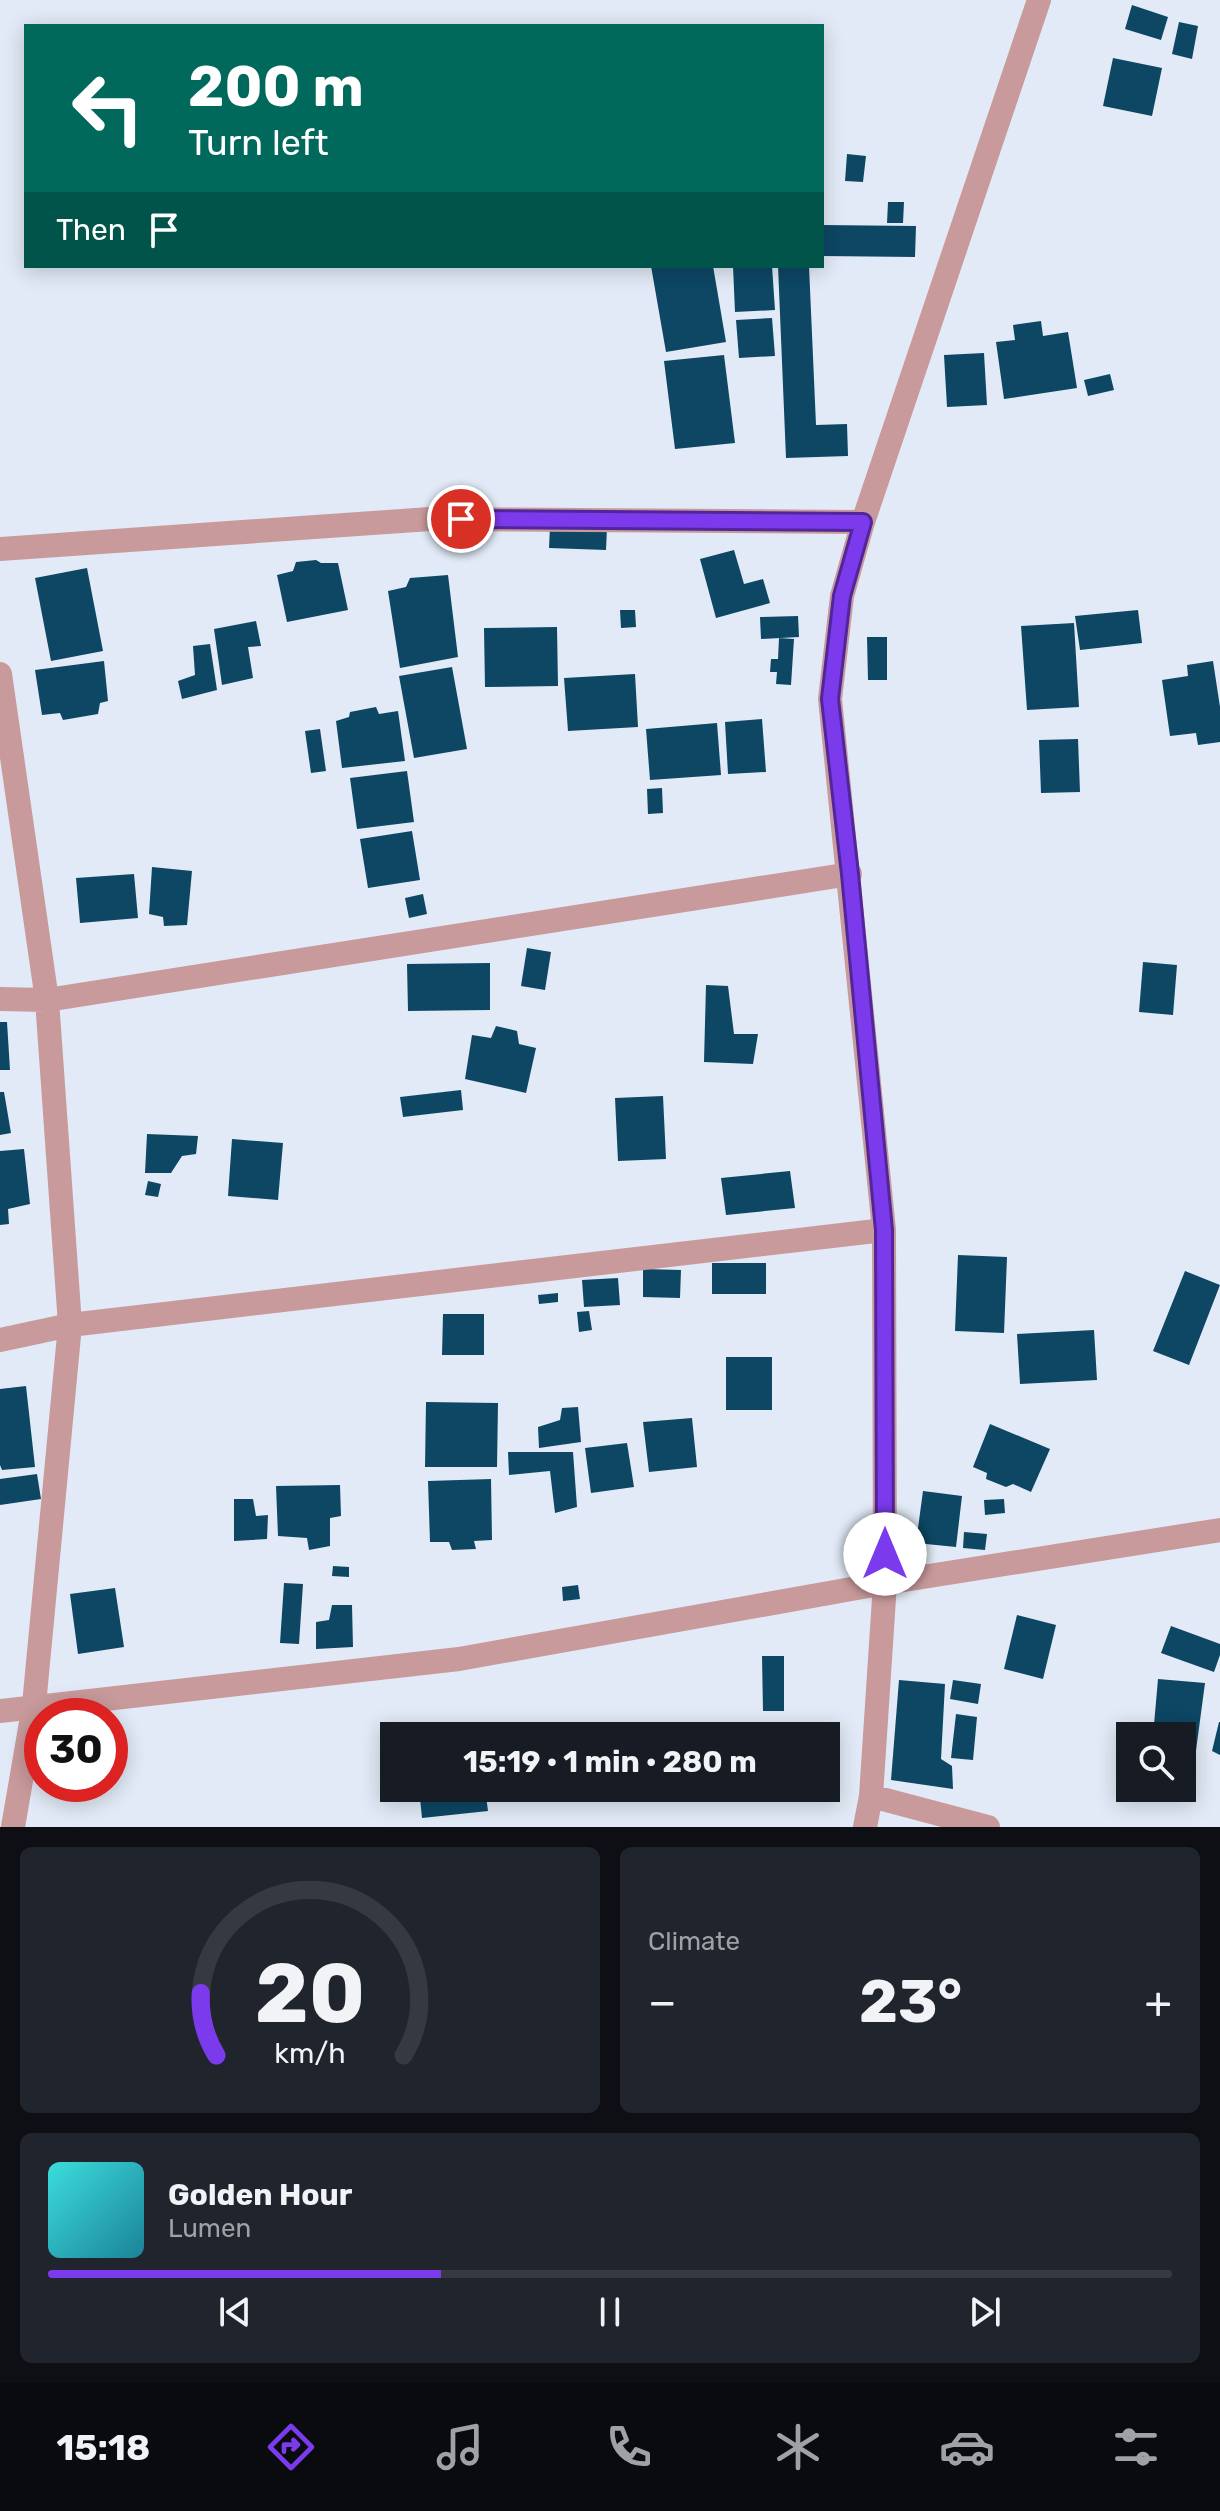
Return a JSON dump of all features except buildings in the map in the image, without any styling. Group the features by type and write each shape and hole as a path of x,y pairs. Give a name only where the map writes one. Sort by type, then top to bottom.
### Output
{"street":[{"path":"865,1827 871,1796 885,1583 884,1230 830,699 842,596 863,522 1039,0"},
{"path":"0,549 430,519 863,522"},
{"path":"0,674 47,1000 70,1325 35,1698"},
{"path":"0,999 47,1000 850,874"},
{"path":"0,1340 70,1325 884,1230"},
{"path":"99,1698 459,1659 885,1583 1220,1530"},
{"path":"0,1711 24,1707"},
{"path":"13,1827 24,1763"},
{"path":"871,1796 988,1827"}],"route":[{"path":"461,519 863,522 842,596 830,699 884,1230 885,1554"}]}
